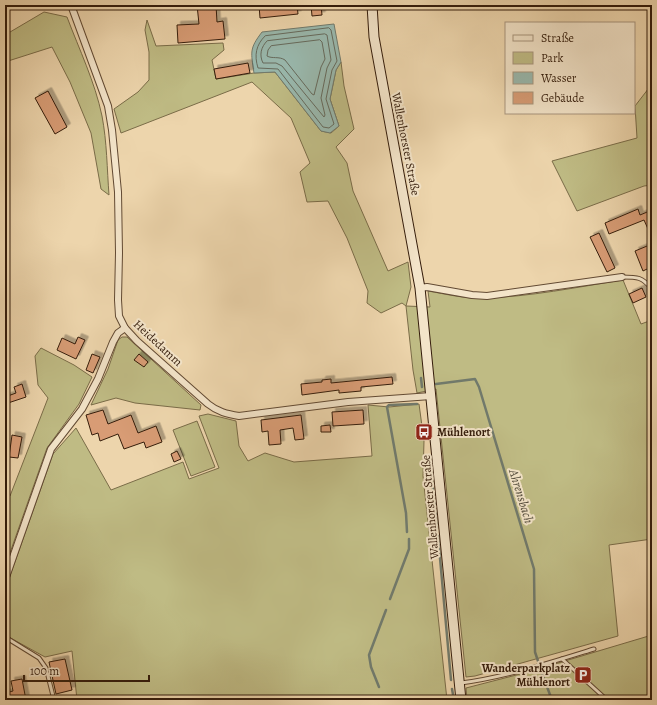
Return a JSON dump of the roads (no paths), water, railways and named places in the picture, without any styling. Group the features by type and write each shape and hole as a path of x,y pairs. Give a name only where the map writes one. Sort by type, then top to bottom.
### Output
{"main road":[{"name":"Wallenhorster Straße","path":"372,5 374,37 420,288 461,700"}],"street":[{"name":"Heidedamm","path":"71,5 108,106 112,130 118,192 119,316 125,328 137,341 208,404 226,414 239,416 348,402 431,396"},
{"path":"420,288 427,287 472,295 487,296 622,277"},
{"path":"5,580 51,449 82,409 98,378 113,342 118,333 125,328"}],"lane":[{"path":"622,277 634,277 644,280 652,289"},
{"path":"5,637 39,658 46,668 54,700"},
{"path":"460,683 473,682 562,659 594,649"},
{"path":"562,659 607,700"}],"water":[{"path":"334,24 341,62 336,70 330,99 339,126 330,133 321,131 275,72 254,73 252,51 262,32"}],"waterway":[{"name":"Ahrensbach","path":"421,378 422,387"},
{"name":"Ahrensbach","path":"436,384 475,379 479,387 534,569 535,652 538,661"},
{"path":"407,532 406,513 387,407 389,405 417,404"},
{"path":"430,461 437,528"},
{"path":"438,536 451,680"},
{"path":"390,599 409,549 409,539"},
{"path":"379,687 371,667 369,655 386,610"},
{"name":"Ahrensbach","path":"541,671 552,700"},
{"path":"452,689 454,700"}],"place":[{"name":"Mühlenort","path":"424,432"},
{"name":"Wanderparkplatz Mühlenort","path":"583,675"}]}
